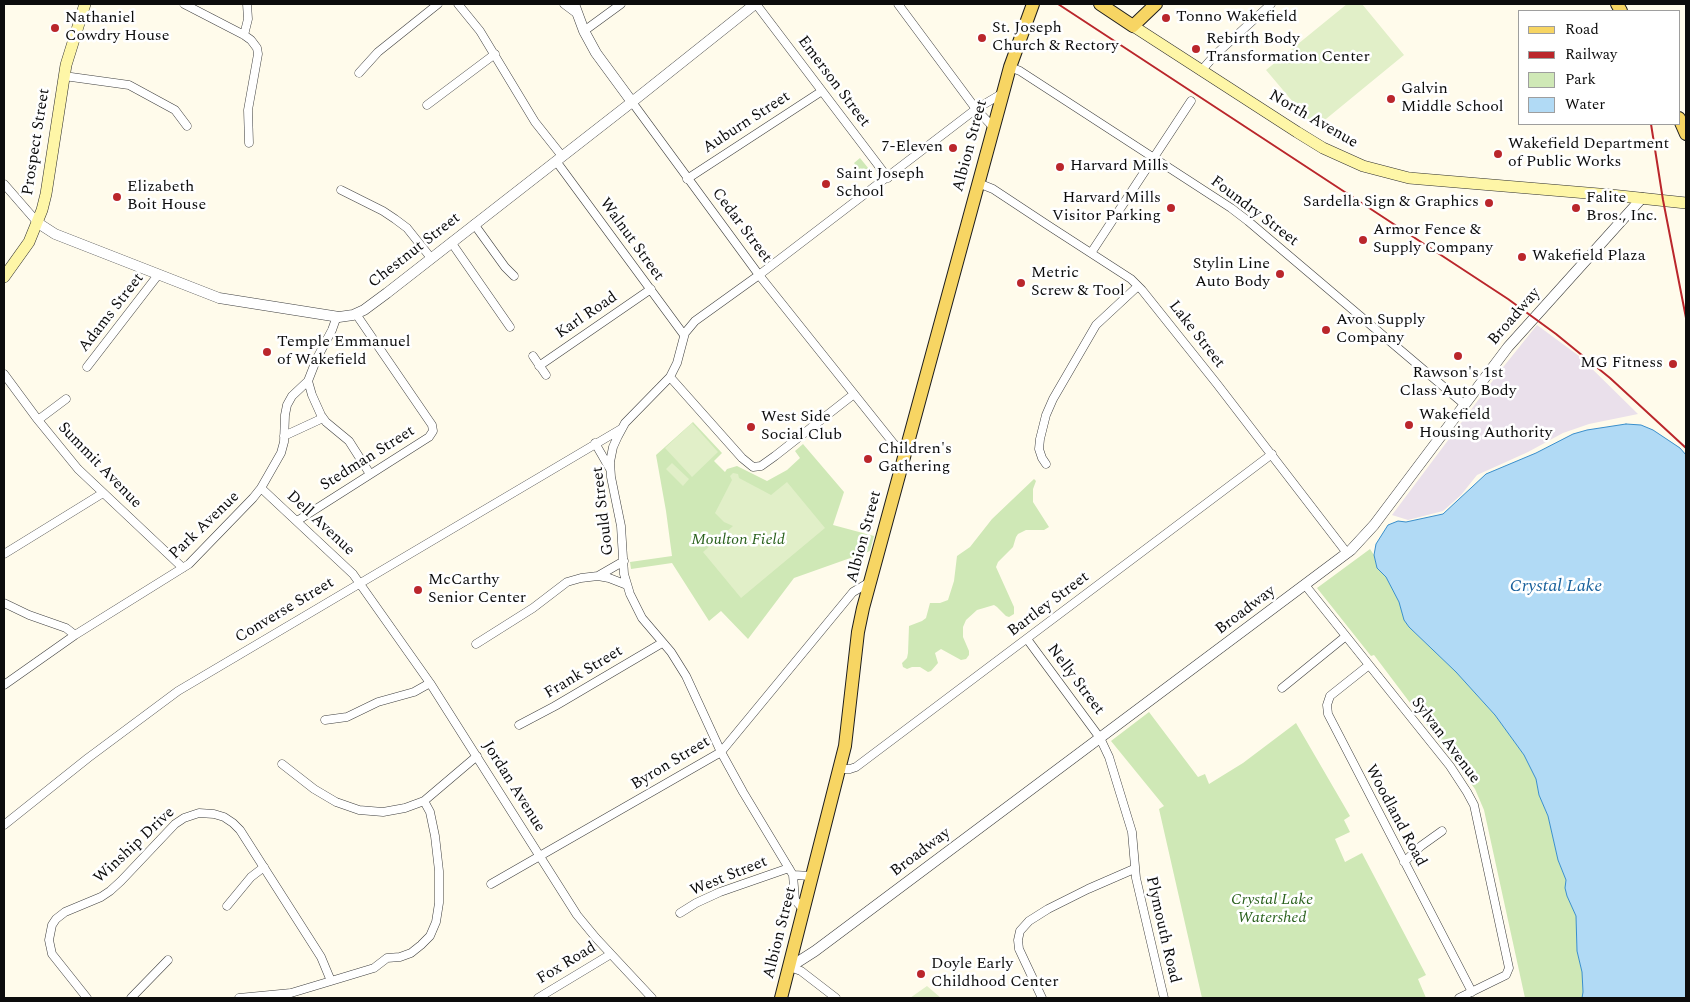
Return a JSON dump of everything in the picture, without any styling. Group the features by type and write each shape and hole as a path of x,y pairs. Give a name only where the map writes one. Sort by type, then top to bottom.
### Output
{"main road":[{"name":"Prospect Street","path":"4,277 24,251 38,222 46,194 67,57 85,4"},
{"name":"North Avenue","path":"1100,4 1323,148 1347,160 1379,171 1410,178 1686,203"},
{"path":"1133,26 1156,4"},
{"name":"Albion Street","path":"782,998 840,769 848,731 858,632 870,582 993,127 1029,5"},
{"path":"1680,120 1686,134"}],"street":[{"path":"184,4 244,35 254,43 258,51 248,110 250,143"},
{"path":"244,35 248,19 247,4"},
{"path":"359,73 378,52 438,4"},
{"name":"Walnut Street","path":"458,4 471,19 494,54 559,158 684,335"},
{"path":"564,4 575,8"},
{"path":"584,31 621,4"},
{"name":"Emerson Street","path":"756,4 888,178"},
{"name":"Chestnut Street","path":"38,222 55,234 227,300 337,316 356,314 372,304 756,4"},
{"path":"898,4 976,109 993,127"},
{"path":"1201,71 1215,55 1271,4"},
{"name":"Cedar Street","path":"575,8 584,31 599,59 687,179 759,275 894,444 906,452"},
{"path":"427,104 494,54"},
{"name":"Foundry Street","path":"1010,67 1020,71 1248,221 1464,404"},
{"path":"64,76 129,85 175,110 187,126"},
{"name":"Auburn Street","path":"687,179 822,90"},
{"name":"Gould Street","path":"803,909 795,900 791,872 721,752 686,676 638,611 627,585 622,530 610,469 613,447 621,429 670,377 677,364 684,335 690,325 888,178 976,109 1003,92"},
{"path":"1091,253 1190,102"},
{"name":"Lake Street","path":"978,183 993,189 1138,286 1272,454 1347,553"},
{"path":"4,184 38,222"},
{"path":"341,190 383,211 407,228 431,258"},
{"name":"Broadway","path":"790,967 815,951 1347,553 1374,525 1464,404 1514,341 1642,198"},
{"path":"474,224 505,267 514,276"},
{"path":"451,242 510,327"},
{"name":"Adams Street","path":"87,367 158,275"},
{"path":"1046,464 1042,458 1040,439 1046,415 1053,399 1096,325 1138,286"},
{"name":"Karl Road","path":"539,366 651,289"},
{"name":"Stedman Street","path":"297,521 430,437 433,433 433,428 356,314"},
{"name":"Park Avenue","path":"4,684 75,635 183,568 199,555 261,488 278,458 284,436 287,405 292,396 308,381 337,316"},
{"path":"533,356 546,375"},
{"name":"Summit Avenue","path":"4,374 68,458 183,568"},
{"path":"670,377 742,458 753,467 761,466 768,461 854,394"},
{"path":"308,381 312,395 323,418 349,441 370,474"},
{"path":"38,420 66,399"},
{"path":"284,436 323,418"},
{"name":"Converse Street","path":"4,825 54,784 178,691 621,429"},
{"path":"595,443 610,469"},
{"name":"Bartley Street","path":"840,769 856,767 1272,454"},
{"name":"Dell Avenue","path":"261,488 351,572 359,583"},
{"path":"4,554 103,493"},
{"path":"598,576 624,561"},
{"path":"476,644 529,610 567,582 598,576 627,585"},
{"name":"Byron Street","path":"492,884 721,752 852,593 870,582"},
{"name":"Jordan Avenue","path":"359,583 430,683 577,914 652,998"},
{"name":"Sylvan Avenue","path":"1305,585 1450,766 1472,801 1509,964 1509,971 1472,992"},
{"path":"4,603 29,615 66,628 75,635"},
{"path":"1282,688 1346,636"},
{"name":"Nelly Street","path":"1027,639 1100,738"},
{"name":"Frank Street","path":"519,725 555,706 662,642"},
{"name":"Woodland Road","path":"1369,665 1330,696 1327,712 1472,992"},
{"path":"324,720 347,717 378,702 414,692 430,683"},
{"name":"Plymouth Road","path":"1100,738 1109,757 1131,827 1134,868 1164,998"},
{"path":"282,764 325,796 346,807 377,812 395,810 424,801 477,756"},
{"path":"240,998 282,994 374,968 388,958 406,956 430,936 436,922 440,892 436,836 424,801"},
{"name":"Winship Drive","path":"87,998 52,954 48,940 52,925 65,912 101,897 116,886 175,824 199,813 224,817 240,830 323,961 331,981"},
{"path":"1404,862 1421,846 1442,831"},
{"path":"227,906 250,877 264,868"},
{"name":"Plymouth Road","path":"1042,998 1019,949 1020,931 1029,921 1048,908 1134,868"},
{"path":"791,872 812,876"},
{"name":"West Street","path":"680,913 720,892 791,872"},
{"name":"Fox Road","path":"538,998 611,954"},
{"path":"131,998 168,960"},
{"path":"790,967 801,971 836,998"},
{"path":"1459,998 1472,992"}],"shaded area":[{"path":"1537,325 1579,356 1638,414 1589,424 1563,433 1528,452 1477,475 1461,495 1443,511 1408,520 1392,515 1500,371"}],"green space":[{"path":"1347,4 1362,4 1404,55 1315,128 1266,70"},
{"path":"860,158 873,174 866,179 854,163"},
{"name":"Moulton Field","path":"693,422 722,453 714,461 725,472 727,469 737,466 767,481 787,470 800,458 795,451 803,444 844,492 833,525 874,536 870,551 794,578 748,639 721,611 709,621 672,563 631,569 630,562 672,556 656,455"},
{"path":"692,423 718,452 692,477 665,448"},
{"path":"672,463 689,479 683,486 666,469"},
{"path":"733,473 738,474 739,478 771,495 787,482 825,528 741,598 703,552 733,526 724,522 715,513 732,480 730,476"},
{"path":"1034,479 1036,481 1033,489 1033,502 1049,527 1044,530 1026,530 1018,534 1013,547 998,562 996,567 1014,607 1014,614 1009,617 1006,616 994,605 977,610 966,620 963,627 963,637 969,655 966,659 961,660 941,649 935,653 938,663 931,671 928,672 920,667 907,669 903,667 902,663 907,658 908,653 909,626 926,618 930,603 940,603 948,600 954,581 957,556 970,547 992,519"},
{"path":"1370,549 1374,555 1377,568 1386,577 1399,602 1404,619 1409,627 1456,672 1495,715 1524,755 1536,779 1539,795 1548,816 1558,860 1566,880 1567,896 1576,916 1577,951 1582,972 1582,998 1525,998 1484,810 1475,789 1374,655 1371,656 1317,588"},
{"name":"Crystal Lake Watershed","path":"1149,712 1198,777 1205,774 1209,784 1243,763 1296,723 1350,816 1344,820 1350,832 1335,839 1345,862 1362,853 1426,975 1418,979 1426,998 1202,998 1159,809 1164,806 1111,741"},
{"path":"927,986 941,998 910,998"}],"water":[{"name":"Crystal Lake","path":"1626,424 1641,425 1653,430 1680,448 1686,455 1686,998 1582,998 1582,972 1577,951 1576,916 1567,896 1566,880 1558,860 1548,816 1539,795 1536,779 1524,755 1495,715 1456,672 1409,627 1404,620 1399,602 1386,577 1377,568 1374,555 1376,544 1388,525 1398,521 1406,522 1443,514 1486,474 1536,453 1573,434"}],"railway":[{"path":"1058,4 1508,299 1556,334 1610,378 1686,448"},
{"path":"1651,125 1663,200 1686,318"}],"place":[{"name":"Tonno Wakefield","path":"1166,18"},
{"name":"Nathaniel Cowdry House","path":"55,28"},
{"name":"St. Joseph Church & Rectory","path":"982,38"},
{"name":"Rebirth Body Transformation Center","path":"1196,49"},
{"name":"Galvin Middle School","path":"1391,99"},
{"name":"7-Eleven","path":"953,148"},
{"name":"Wakefield Department of Public Works","path":"1498,154"},
{"name":"Harvard Mills","path":"1060,167"},
{"name":"Saint Joseph School","path":"826,184"},
{"name":"Elizabeth Boit House","path":"117,197"},
{"name":"Sardella Sign & Graphics","path":"1489,203"},
{"name":"Harvard Mills Visitor Parking","path":"1171,208"},
{"name":"Falite Bros., Inc.","path":"1576,208"},
{"name":"Armor Fence & Supply Company","path":"1363,240"},
{"name":"Wakefield Plaza","path":"1522,257"},
{"name":"Stylin Line Auto Body","path":"1280,274"},
{"name":"Metric Screw & Tool","path":"1021,283"},
{"name":"Avon Supply Company","path":"1326,330"},
{"name":"Temple Emmanuel of Wakefield","path":"267,352"},
{"name":"Rawson's 1st Class Auto Body","path":"1458,356"},
{"name":"MG Fitness","path":"1673,364"},
{"name":"Wakefield Housing Authority","path":"1409,425"},
{"name":"West Side Social Club","path":"751,427"},
{"name":"Children's Gathering","path":"868,459"},
{"name":"McCarthy Senior Center","path":"418,590"},
{"name":"Doyle Early Childhood Center","path":"921,974"}]}
